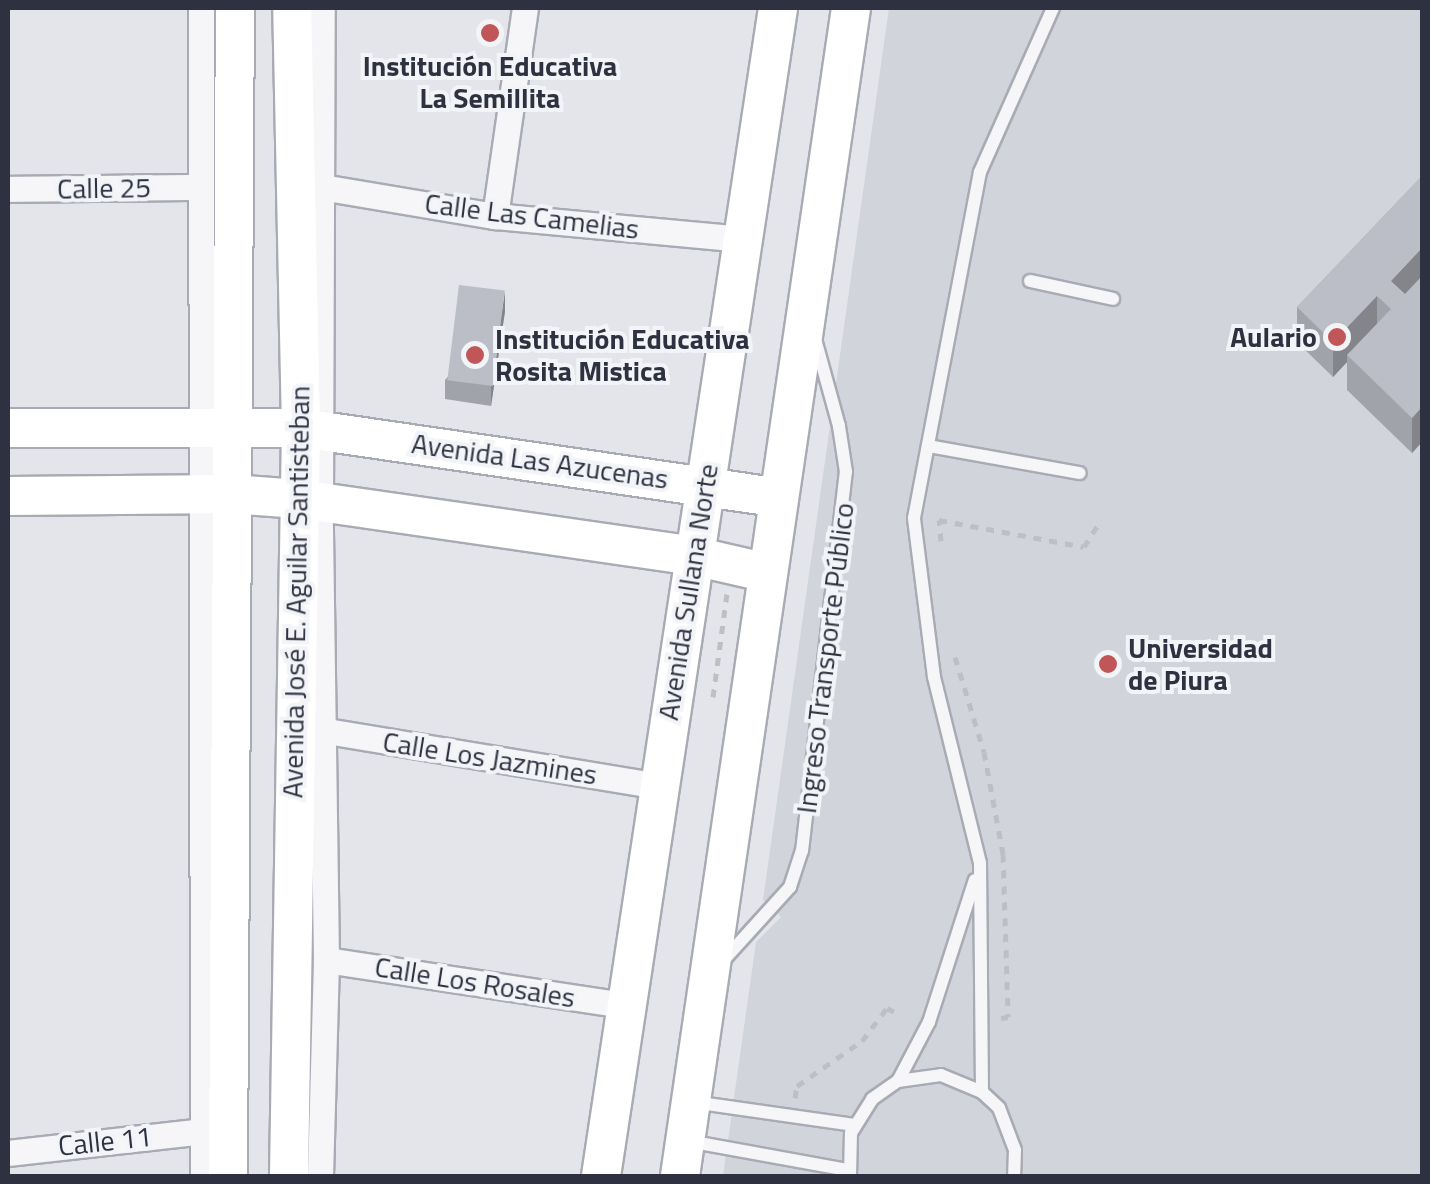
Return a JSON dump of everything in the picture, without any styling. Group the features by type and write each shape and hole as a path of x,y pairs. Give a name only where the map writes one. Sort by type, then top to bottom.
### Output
{"main road":[{"path":"228,1176 216,494 235,8"},
{"name":"Avenida José E. Aguilar Santisteban","path":"289,1176 311,429 292,8"},
{"name":"Avenida Sullana Norte","path":"601,1176 778,8"},
{"path":"683,1158 851,8"},
{"name":"Avenida Las Azucenas","path":"8,428 218,425 311,429 779,498"},
{"path":"8,496 216,494 310,501 694,556 768,573"}],"street":[{"path":"201,8 202,187 218,425"},
{"name":"Avenida José E. Aguilar Santisteban","path":"311,429 321,187 322,8"},
{"path":"495,216 525,8"},
{"name":"Calle 25","path":"8,189 202,187"},
{"name":"Calle Las Camelias","path":"321,187 495,216 744,238"},
{"path":"203,1176 216,494"},
{"name":"Avenida José E. Aguilar Santisteban","path":"310,501 321,730 326,960 320,1176"},
{"name":"Calle Los Jazmines","path":"321,730 658,786"},
{"name":"Calle Los Rosales","path":"326,960 624,1005"},
{"name":"Calle 11","path":"8,1152 203,1131"}],"lane":[{"path":"982,1092 980,863 934,677 914,518 980,172 1054,8"},
{"path":"1030,281 1112,299"},
{"name":"Ingreso Transporte Público","path":"710,977 790,886 802,851 846,472 839,426 806,310"},
{"path":"928,446 1080,473"},
{"path":"683,1158 849,1173 854,1124 872,1099 898,1081 922,1039 950,965 980,863"},
{"path":"898,1081 941,1075 982,1092 1010,1127 1015,1150 1014,1176"},
{"path":"692,1102 854,1124"}],"path":[{"path":"942,557 939,520 1084,547 1100,520"},
{"path":"953,641 984,752 1004,854 1008,1018 993,1019"},
{"path":"792,1116 797,1086 862,1041 888,1008 900,1014"}],"shaded area":[{"name":"Universidad de Piura","path":"889,8 1422,8 1422,1176 723,1176 756,942 781,917 763,900"}],"building":[{"name":"Aulario","path":"1422,176 1422,248 1391,281 1405,294 1422,276 1422,407 1412,418 1347,355 1391,309 1377,296 1333,342 1297,307"},
{"name":"Institución Educativa Rosita Mistica","path":"459,285 505,291 493,386 447,380"}],"place":[{"name":"Institución Educativa La Semillita","path":"490,33"},
{"name":"Aulario","path":"1337,337"},
{"name":"Institución Educativa Rosita Mistica","path":"475,355"},
{"name":"Universidad de Piura","path":"1108,664"}]}
